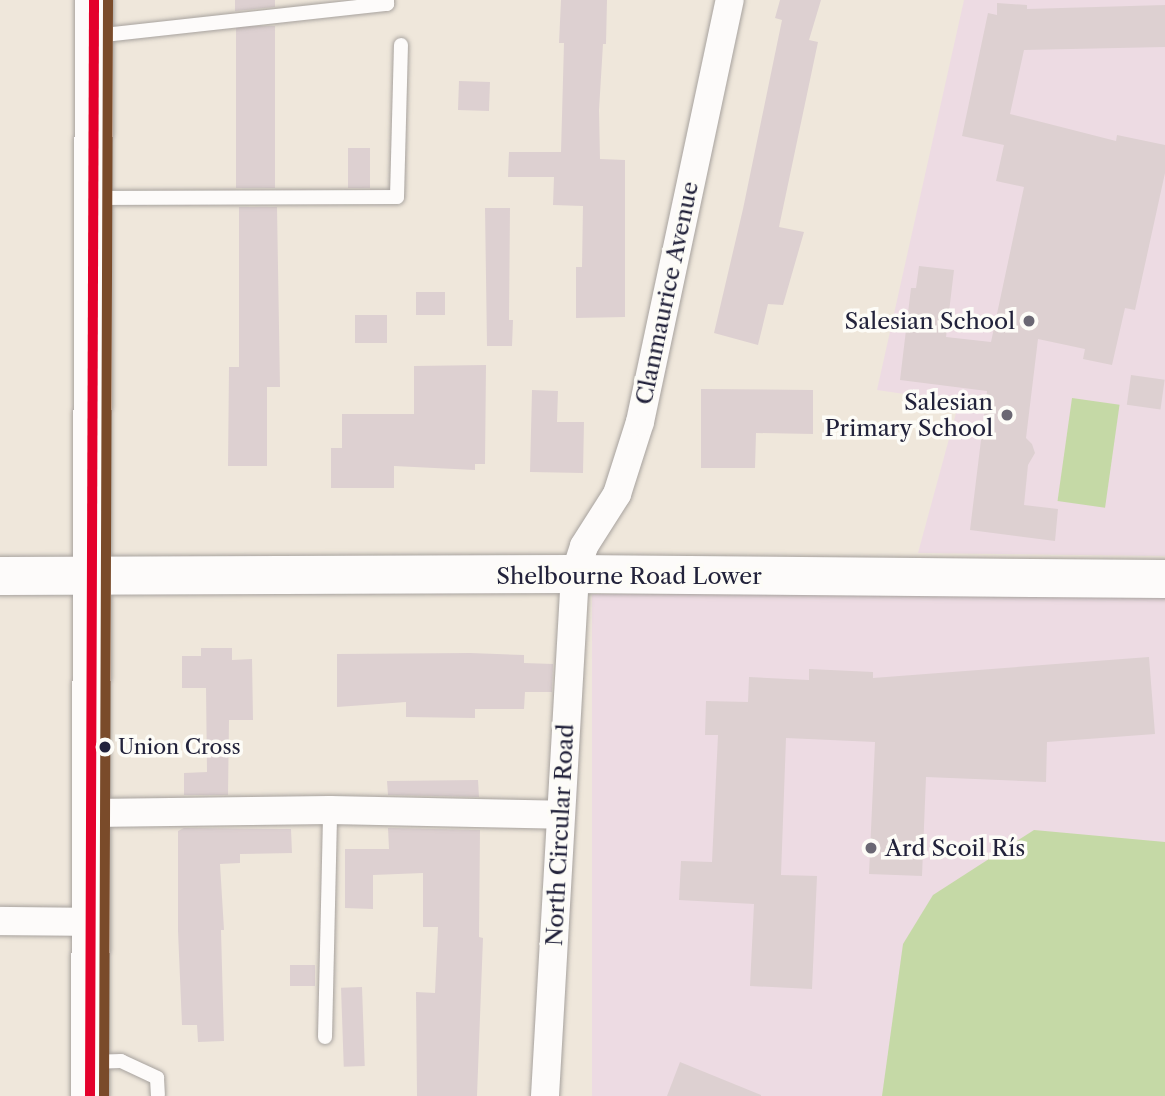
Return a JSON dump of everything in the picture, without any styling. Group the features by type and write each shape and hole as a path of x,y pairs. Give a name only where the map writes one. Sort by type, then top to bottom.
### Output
{"main road":[{"path":"90,1079 94,18"},
{"name":"Shelbourne Road Lower","path":"0,576 92,578 575,574 1165,579"}],"street":[{"name":"Clanmaurice Avenue","path":"575,574 584,546 617,494 639,422 730,0"},
{"name":"North Circular Road","path":"545,1096 575,574"},
{"path":"92,813 330,810 561,815"},
{"path":"0,920 90,922"}],"lane":[{"path":"94,18 387,4 387,0"},
{"path":"93,198 397,197 401,45"},
{"path":"325,1037 330,810"},
{"path":"90,1079 121,1061 157,1078 158,1095"}],"shaded area":[{"name":"Salesian School","path":"964,0 1165,0 1165,556 918,553 959,402 877,390"},
{"name":"Ard Scoil Rís","path":"592,594 1165,594 1165,1096 592,1096"}],"green space":[{"path":"1072,398 1120,405 1105,508 1058,501"},
{"path":"1034,830 1165,842 1165,1096 882,1096 903,944 933,895"}],"building":[{"path":"235,0 275,0 275,7 235,11"},
{"path":"561,0 607,0 606,44 603,44 599,110 600,159 625,160 625,317 576,318 576,267 582,267 583,206 553,205 554,177 508,177 509,152 561,152 564,43 559,43"},
{"path":"780,0 821,0 809,40 818,42 779,227 804,232 783,305 768,304 758,345 714,333 782,20 775,18"},
{"path":"997,3 1027,5 1027,9 1165,5 1165,47 1024,50 1010,114 1116,141 1117,135 1165,145 1165,173 1135,310 1125,308 1112,365 1083,359 1085,349 1038,339 1026,438 1035,453 1028,465 1024,505 1058,509 1055,541 970,530 987,391 900,380 911,288 916,288 919,266 954,270 946,337 991,342 1024,187 996,181 1004,145 962,136 988,13 997,15"},
{"path":"236,26 275,26 275,188 236,188"},
{"path":"459,81 490,82 489,111 458,110"},
{"path":"348,148 370,148 370,188 348,188"},
{"path":"239,207 277,207 280,387 267,387 267,466 228,466 229,367 239,367"},
{"path":"485,208 510,208 509,320 513,320 512,346 487,346"},
{"path":"416,292 445,292 445,315 416,315"},
{"path":"355,315 387,315 387,343 355,343"},
{"path":"486,365 485,464 475,464 475,470 394,466 394,488 331,488 331,448 342,448 342,414 414,414 414,366"},
{"path":"1131,375 1165,380 1160,409 1127,405"},
{"path":"701,389 813,390 813,434 756,433 755,468 701,468"},
{"path":"532,390 558,391 557,422 584,422 583,473 530,472"},
{"path":"201,648 232,648 232,660 252,659 253,720 229,720 228,795 184,795 184,773 207,772 206,688 182,688 182,656 201,656"},
{"path":"337,654 524,655 524,663 553,664 552,692 525,692 524,709 475,709 475,718 406,717 406,702 337,707"},
{"name":"Ard Scoil Rís","path":"1149,657 1155,734 1047,742 1046,782 926,777 922,876 869,874 875,742 786,738 781,875 817,876 812,989 750,986 754,904 679,900 681,861 712,862 718,735 705,735 706,701 748,702 749,677 809,680 809,669 873,672 873,678"},
{"path":"478,780 479,797 388,795 387,781"},
{"path":"184,828 291,829 292,853 240,854 240,863 220,864 224,930 221,930 224,1041 198,1042 197,1025 182,1025 178,831"},
{"path":"388,828 480,830 479,937 483,938 477,1096 417,1096 416,992 435,993 438,927 423,927 423,873 373,875 373,909 345,908 345,849 389,849"},
{"path":"290,965 315,965 315,986 290,986"},
{"path":"362,987 365,1066 344,1067 341,988"},
{"path":"680,1062 761,1095 761,1096 667,1096"}],"transit line":[{"path":"90,1096 94,0"},
{"path":"104,1096 108,0"}],"place":[{"name":"Salesian School","path":"1029,321"},
{"name":"Salesian Primary School","path":"1007,415"},
{"name":"Union Cross","path":"105,747"},
{"name":"Ard Scoil Rís","path":"871,848"}]}
